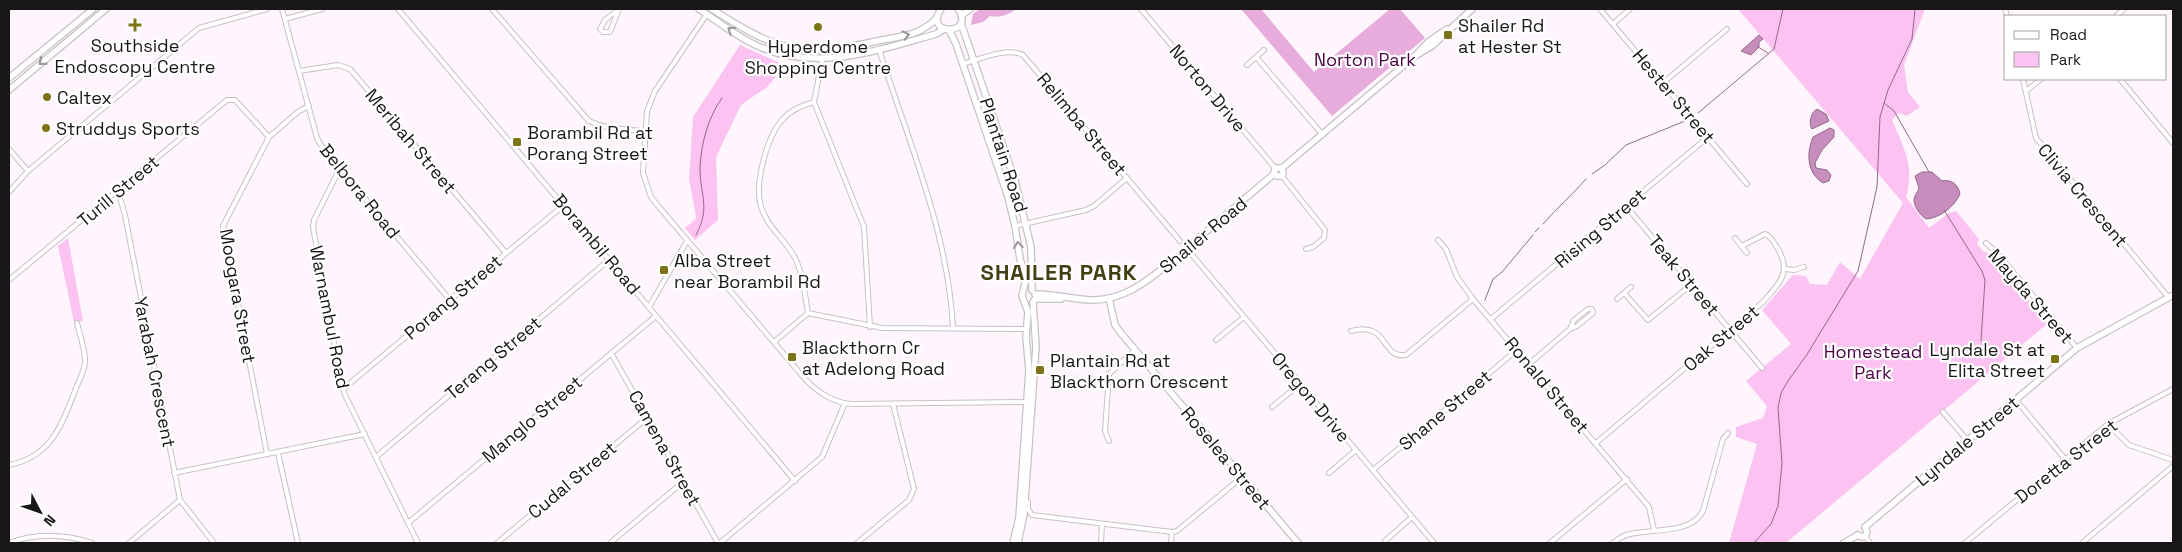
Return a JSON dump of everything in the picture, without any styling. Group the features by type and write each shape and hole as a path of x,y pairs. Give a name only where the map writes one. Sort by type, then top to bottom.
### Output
{"street":[{"path":"9,78 12,72 93,9"},
{"path":"9,90 106,9"},
{"path":"9,190 28,171 199,28 267,9"},
{"name":"Belbora Road","path":"282,9 317,138 322,147 450,300"},
{"path":"285,19 322,9"},
{"name":"Borambil Road","path":"398,9 795,480"},
{"path":"492,9 589,121 600,127 646,132"},
{"path":"619,9 613,29 610,32 602,32 600,29 601,24 619,9"},
{"path":"699,9 760,47 790,56 822,60 852,56 956,28 960,23 962,15 970,9"},
{"path":"712,9 752,34 768,41 800,50 817,51 835,50 924,30 937,18 941,9"},
{"path":"958,9 962,15"},
{"name":"Norton Drive","path":"1141,9 1275,171"},
{"path":"1282,176 1278,177 1275,171 1282,168 1416,56 1432,46 1448,28 1472,9"},
{"name":"Hester Street","path":"1600,9 1747,184"},
{"path":"1613,24 1630,9"},
{"path":"707,14 655,91 647,111 642,162 646,186 651,197 687,241 810,385 825,395 845,403 1029,402"},
{"name":"Plantain Road","path":"937,18 939,25 946,30 963,64 1004,184 1026,279 1024,300 1028,312 1026,329 1029,402 1025,497 1018,543"},
{"name":"Plantain Road","path":"960,23 1015,181 1032,256 1036,347 1029,402 1019,518 1013,543"},
{"path":"1663,83 1727,29"},
{"path":"879,49 929,195 946,271 953,328"},
{"path":"1247,65 1264,50"},
{"name":"Relimba Street","path":"963,64 1016,52 1024,55 1180,241"},
{"path":"1256,57 1322,134"},
{"path":"822,60 814,102 864,227 870,327"},
{"name":"Meribah Street","path":"299,71 338,65 350,69 506,253"},
{"name":"Clivia Crescent","path":"2023,80 2036,138 2171,297"},
{"path":"2026,91 2040,80"},
{"path":"2121,80 2173,142"},
{"name":"Turill Street","path":"9,280 231,98 240,104 269,137"},
{"path":"808,313 799,270 794,257 772,229 760,205 759,179 761,167 778,125 792,111 814,102"},
{"name":"Moogara Street","path":"267,454 224,226 269,137 299,111 309,106"},
{"name":"Rising Street","path":"1491,319 1708,137"},
{"path":"9,149 28,171"},
{"path":"1282,168 1282,176 1325,230 1324,238 1313,247 1306,249"},
{"name":"Warnambul Road","path":"341,170 336,176 313,227 343,389 418,543"},
{"name":"Shailer Road","path":"1034,296 1109,298 1140,287 1188,250 1195,241 1275,171"},
{"path":"1015,226 1086,210 1094,206 1127,178"},
{"name":"Yarabah Crescent","path":"118,191 126,214 180,500 214,543"},
{"name":"Porang Street","path":"343,389 564,205"},
{"name":"Teak Street","path":"1626,206 1762,368"},
{"path":"1742,246 1761,235 1769,236 1782,255 1785,269 1794,270 1804,267"},
{"path":"1735,238 1747,253"},
{"name":"Ronald Street","path":"1438,240 1446,249 1457,277 1473,299 1649,507 1654,530"},
{"path":"649,307 687,241"},
{"name":"Mayda Street","path":"1986,244 1998,253 2077,348"},
{"name":"Oregon Drive","path":"1188,250 1434,543"},
{"name":"Terang Street","path":"376,457 609,260"},
{"name":"Oak Street","path":"1596,443 1763,302 1782,278 1785,269"},
{"path":"1624,293 1648,320 1692,284"},
{"path":"1617,299 1630,287"},
{"path":"1024,292 1034,296 1029,303 1024,300"},
{"name":"Lyndale Street","path":"1858,535 1858,528 1865,527 2077,348 2171,297"},
{"name":"Roselea Street","path":"1109,298 1116,325 1135,350 1298,543"},
{"path":"1351,331 1369,328 1375,332 1394,354 1399,356 1406,355 1473,299"},
{"path":"1529,364 1570,329 1577,326 1593,313 1592,309 1588,309 1574,320 1570,329"},
{"path":"808,313 870,327 1026,329"},
{"path":"774,342 808,313"},
{"name":"Manglo Street","path":"408,523 656,316"},
{"path":"1216,340 1244,317"},
{"path":"9,465 31,458 43,449 53,440 60,426 85,362 77,323"},
{"path":"1108,441 1105,432 1109,374 1135,350"},
{"name":"Shane Street","path":"1373,470 1517,350"},
{"name":"Camena Street","path":"612,353 719,543"},
{"path":"1272,406 1300,384"},
{"name":"Doretta Street","path":"1966,543 2108,424 2173,389"},
{"path":"2016,400 2065,459"},
{"path":"719,543 822,457 845,403"},
{"path":"857,543 909,500 913,494 914,489 893,404"},
{"path":"1943,412 1967,440"},
{"name":"Cudal Street","path":"497,543 647,418"},
{"path":"2108,424 2129,445 2173,460"},
{"path":"1613,543 1629,534 1684,526 1699,519 1703,511 1723,439 1728,433"},
{"path":"174,473 365,434"},
{"path":"1329,473 1356,450"},
{"path":"278,453 298,543"},
{"path":"2082,543 2173,466"},
{"path":"1025,497 1028,501 1028,509 1032,515 1172,532 1242,476"},
{"path":"1550,543 1627,479"},
{"path":"610,543 683,482"},
{"path":"129,543 180,500"},
{"path":"1022,526 1032,515"},
{"path":"1384,541 1412,517"},
{"path":"1101,543 1102,524"},
{"path":"1865,527 1867,532 1865,536"},
{"path":"1171,543 1172,532"},
{"path":"1844,543 1858,535 1865,536 1870,543"},
{"path":"9,543 34,536 71,538 92,543"},
{"path":"70,543 71,538"}],"green space":[{"path":"980,9 1016,9 1004,16 990,16 983,22 971,25 973,14"},
{"name":"Norton Park","path":"1241,9 1261,9 1314,72 1390,9 1400,9 1425,38 1332,116"},
{"name":"Homestead Park","path":"1738,9 1925,9 1904,65 1908,92 1920,107 1907,116 1899,113 1892,120 1909,166 1906,197 1929,228 1949,213 1956,211 1979,239 1977,244 1984,252 1989,253 2048,323 1786,543 1729,543 1757,444 1736,437 1736,427 1763,418 1767,406 1746,381 1791,344 1762,310 1793,275 1806,276 1810,284 1827,285 1840,262 1860,279 1903,203"},
{"path":"740,45 780,63 775,78 767,87 741,105 716,157 718,220 695,240 685,228 695,220 696,216 689,179 693,117"},
{"path":"68,238 83,321 74,322 58,246"}],"shaded area":[{"path":"1759,35 1763,39 1759,42 1759,47 1751,55 1741,51"},
{"path":"1817,109 1826,114 1829,121 1812,129 1810,124 1811,118"},
{"path":"1830,128 1834,130 1834,137 1822,150 1815,163 1816,168 1827,170 1831,175 1829,181 1823,183 1811,169 1809,150 1813,137"},
{"path":"1922,172 1932,172 1942,181 1954,183 1958,187 1960,194 1946,211 1926,219 1918,211 1914,203 1919,188 1915,176"}],"waterway":[{"path":"1698,113 1774,49 1783,9"},
{"path":"1754,543 1771,524 1778,506 1782,463 1778,408 1781,393 1858,271 1877,187 1880,117 1888,90 1912,39 1915,9"},
{"path":"1758,47 1768,53"},
{"path":"696,235 704,209 700,178 702,150 709,122 722,98"},
{"path":"1884,103 1894,111 1929,172"},
{"path":"1592,174 1605,165 1626,145 1685,121"},
{"path":"1543,224 1586,179"},
{"path":"1944,210 1982,271 1985,280 1981,341"},
{"path":"1535,232 1539,228"},
{"path":"1485,300 1493,279 1502,272 1533,235"}],"place":[{"name":"Southside Endoscopy Centre","path":"135,25"},
{"name":"Hyperdome Shopping Centre","path":"818,27"},
{"name":"Shailer Rd at Hester St","path":"1448,35"},
{"name":"Caltex","path":"47,97"},
{"name":"Struddys Sports","path":"46,128"},
{"name":"Borambil Rd at Porang Street","path":"517,142"},
{"name":"Alba Street near Borambil Rd","path":"664,270"},
{"name":"Blackthorn Cr at Adelong Road","path":"792,357"},
{"name":"Lyndale St at Elita Street","path":"2055,359"},
{"name":"Plantain Rd at Blackthorn Crescent","path":"1040,370"}],"district":[{"name":"SHAILER PARK","path":"1059,272"}]}
